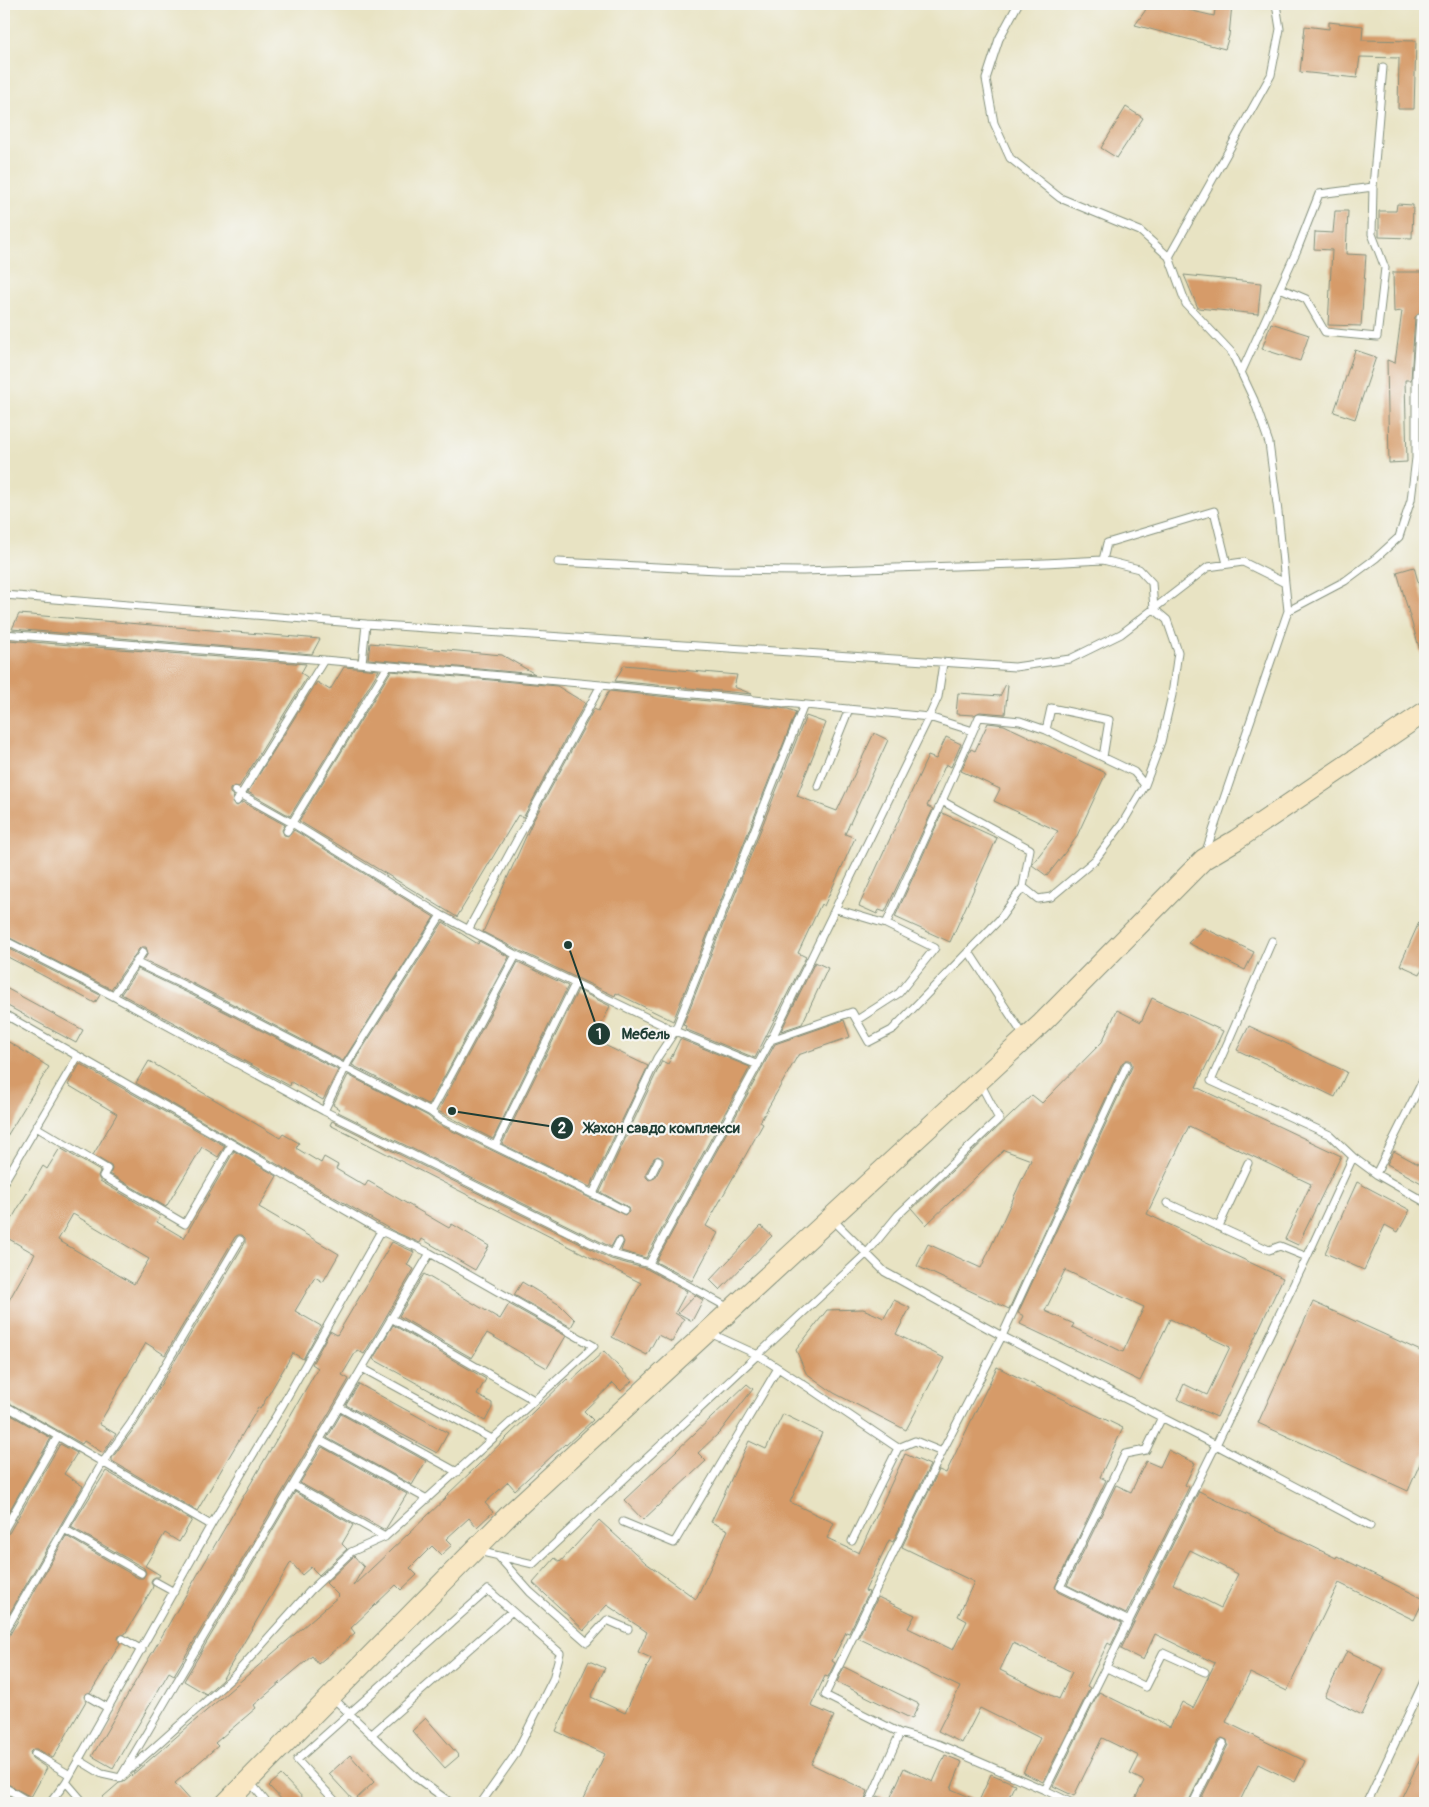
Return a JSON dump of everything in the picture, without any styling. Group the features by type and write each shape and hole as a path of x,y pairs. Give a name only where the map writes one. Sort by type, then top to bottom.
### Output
{"main road":[{"path":"226,1803 511,1513 1026,1038 1204,859 1236,840 1425,712"}],"lane":[{"path":"1018,4 999,39 986,79 994,123 1010,158 1060,198 1140,230 1169,257 1186,304 1232,353 1254,400 1269,443 1288,611 1204,859"},
{"path":"1169,257 1270,75 1280,29 1276,4"},
{"path":"1280,288 1306,300 1325,332 1378,337 1385,268 1372,234 1373,186 1383,67"},
{"path":"1241,373 1280,288 1319,194 1373,186"},
{"path":"1288,611 1345,581 1400,537 1411,500 1416,458 1416,373 1420,318"},
{"path":"1103,560 1107,543 1214,511 1227,564"},
{"path":"558,562 718,570 803,571 1035,564 1103,560 1139,569 1152,583 1154,608 1167,620 1178,652 1172,695 1161,742 1145,785 1122,824 1096,860 1051,897 1038,899 1023,887"},
{"path":"4,594 366,624 1015,667 1070,659 1121,634 1208,567 1243,562 1285,583"},
{"path":"362,663 366,624"},
{"path":"4,634 362,663 929,717 973,731"},
{"path":"324,660 238,795 292,823 468,930 516,955 675,1031 758,1064"},
{"path":"649,1264 771,1040 836,909 938,697 943,663"},
{"path":"287,831 388,666"},
{"path":"468,930 601,685"},
{"path":"593,1194 657,1058 675,1031 804,705"},
{"path":"1046,730 1052,708 1109,720 1103,757"},
{"path":"818,786 849,709"},
{"path":"886,924 979,717 1020,721 1046,730 1134,772 1145,785"},
{"path":"771,1040 852,1012 869,1042 892,1030 999,920 1023,887 1030,848 942,801"},
{"path":"836,909 886,924 934,948 899,993 858,1020"},
{"path":"324,1110 346,1067 441,914"},
{"path":"4,940 113,996 324,1110 614,1254 649,1264 732,1309"},
{"path":"1272,941 1211,1081 1330,1135 1353,1157 1376,1174 1425,1202"},
{"path":"113,996 144,952"},
{"path":"969,952 1026,1038"},
{"path":"431,1112 516,955"},
{"path":"137,963 194,986 440,1118 624,1210"},
{"path":"495,1146 575,984"},
{"path":"4,1014 382,1231 430,1253 594,1346 385,1538 351,1552 311,1590 232,1678 120,1778"},
{"path":"708,1054 712,1046"},
{"path":"4,1182 78,1056"},
{"path":"1072,1803 938,1744 900,1733 824,1695 942,1452 1002,1336 1128,1065"},
{"path":"1376,1174 1425,1076"},
{"path":"475,1550 534,1564 867,1253 898,1215 999,1119 979,1082"},
{"path":"36,1127 107,1169 103,1176 185,1224 232,1144"},
{"path":"1045,1790 1107,1668 1308,1257 1353,1157"},
{"path":"651,1175 658,1161"},
{"path":"1219,1226 1248,1163"},
{"path":"1167,1203 1269,1250 1280,1246 1308,1257"},
{"path":"831,1218 884,1272 1002,1336 1370,1526"},
{"path":"50,1803 66,1782 79,1760 211,1525 282,1406 382,1231"},
{"path":"4,1633 35,1587 64,1529 103,1462 131,1423 240,1240"},
{"path":"614,1254 619,1242"},
{"path":"120,1778 430,1253"},
{"path":"391,1318 534,1400"},
{"path":"707,1332 758,1355 898,1448"},
{"path":"362,1368 492,1440"},
{"path":"623,1522 674,1543 778,1368"},
{"path":"4,1406 211,1525"},
{"path":"339,1407 457,1472"},
{"path":"1129,1621 1060,1587 1125,1454 1146,1450 1162,1417"},
{"path":"4,1530 17,1502 58,1436"},
{"path":"320,1440 427,1499"},
{"path":"852,1541 898,1448 916,1441 942,1452"},
{"path":"293,1485 385,1538"},
{"path":"64,1529 141,1573"},
{"path":"498,1555 530,1592 587,1642 607,1620 628,1628"},
{"path":"156,1582 174,1592"},
{"path":"337,1803 297,1760 488,1590 560,1653 553,1679 516,1754 481,1803"},
{"path":"371,1734 512,1610"},
{"path":"123,1639 142,1650"},
{"path":"1107,1668 1146,1687 1163,1653 1205,1672"},
{"path":"1367,1803 1425,1679"},
{"path":"89,1697 108,1708"},
{"path":"331,1697 418,1779 451,1803"},
{"path":"869,1803 900,1733"},
{"path":"1193,1803 1223,1743"},
{"path":"35,1754 70,1774"},
{"path":"79,1760 102,1774 120,1778"},
{"path":"249,1780 267,1803"},
{"path":"66,1782 84,1803"},
{"path":"4,1787 31,1803"}],"building":[{"path":"1147,4 1163,4 1214,16 1216,4 1232,4 1229,36 1225,49 1135,25 1145,11"},
{"path":"1329,22 1363,26 1362,40 1416,41 1414,109 1398,109 1399,58 1360,57 1357,78 1300,72 1305,26 1329,29"},
{"path":"1126,107 1143,118 1117,158 1101,148"},
{"path":"1397,204 1413,205 1412,238 1379,237 1379,211 1396,211"},
{"path":"1335,211 1348,211 1346,254 1366,255 1361,326 1328,325 1332,250 1314,249 1315,232 1333,233"},
{"path":"1393,272 1425,272 1425,318 1420,313 1415,317 1411,380 1405,380 1407,462 1389,463 1387,360 1395,363 1402,311 1394,312"},
{"path":"1184,275 1261,283 1258,314 1198,308"},
{"path":"1425,319 1425,380 1421,380 1421,373"},
{"path":"1271,323 1309,335 1300,361 1262,349"},
{"path":"1355,350 1376,357 1355,419 1334,412"},
{"path":"1414,567 1425,606 1425,653 1421,654 1397,572"},
{"path":"19,614 320,639 312,654 12,629"},
{"path":"8,640 306,664 301,673 307,677 239,787 234,786 230,789 230,793 234,796 232,803 237,806 243,802 285,825 282,830 284,835 289,836 294,830 434,917 343,1061 144,960 148,953 146,947 139,949 111,989 4,935 4,648"},
{"path":"370,643 502,655 535,674 368,659"},
{"path":"624,665 737,675 734,687 752,694 615,681"},
{"path":"344,667 379,670 290,816 248,792 317,682 330,690"},
{"path":"391,671 557,686 585,703 523,818 518,815 457,917 299,821"},
{"path":"1006,684 1008,685 1005,714 980,712 974,715 956,714 958,693 1000,696"},
{"path":"609,691 788,709 796,712 673,1021 616,993 615,996 483,932 532,823 594,709 598,711"},
{"path":"806,716 826,723 797,796 837,811 874,733 888,740 845,834 855,838 824,906 821,904 798,953 806,957 755,1058 685,1029 686,1026 683,1025"},
{"path":"988,723 1004,725 1106,773 1076,838 1047,876 1032,865 1058,831 994,801 1000,789 961,771 971,749 975,751"},
{"path":"946,737 961,744 951,767 946,764 927,806 933,809 885,912 879,910 877,914 859,906 928,756 936,759"},
{"path":"942,813 997,838 950,942 895,917"},
{"path":"1425,909 1425,963 1420,974 1400,965"},
{"path":"443,922 478,944 479,941 509,957 429,1105 352,1065"},
{"path":"1204,928 1254,952 1245,970 1188,943"},
{"path":"4,946 100,995 95,1003 4,955"},
{"path":"518,962 568,986 493,1139 438,1111"},
{"path":"815,962 828,968 802,1024 781,1031"},
{"path":"138,969 338,1070 323,1100 291,1082 290,1086 121,994"},
{"path":"4,987 83,1030 76,1043 4,1004"},
{"path":"578,990 610,1006 594,1040 648,1066 590,1187 502,1144"},
{"path":"1152,998 1223,1031 1196,1087 1341,1156 1298,1245 1285,1239 1311,1184 1189,1126 1147,1214 1283,1278 1217,1417 1177,1399 1184,1384 1207,1395 1230,1347 1170,1319 1140,1381 1020,1324 1024,1316 1018,1313 1132,1067 1130,1060 1122,1063 1009,1309 917,1266 928,1244 981,1268 1031,1160 1004,1150 926,1225 912,1209 1032,1095 1042,1103 1102,1042 1117,1010 1141,1022","holes":["1065,1270 1144,1307 1123,1352 1072,1327 1074,1324 1045,1311"]},
{"path":"844,1020 850,1037 798,1055 760,1122 763,1124 706,1226 718,1233 692,1281 656,1262 775,1044"},
{"path":"1249,1026 1347,1072 1335,1097 1237,1050"},
{"path":"4,1039 49,1067 4,1141"},
{"path":"680,1039 750,1067 646,1258 621,1251 624,1242 621,1237 616,1238 611,1247 338,1112 339,1109 333,1105 348,1075 428,1116 438,1124 625,1215 629,1212 628,1207 600,1192 662,1061 668,1064","holes":["658,1156 663,1159 663,1163 655,1178 649,1180 646,1177 646,1173 654,1158"]},
{"path":"149,1061 280,1138 283,1134 299,1143 296,1148 321,1163 324,1157 338,1165 336,1169 365,1186 368,1181 449,1228 452,1224 489,1246 475,1270 422,1239 420,1243 393,1231 136,1083"},
{"path":"80,1064 225,1146 218,1157 202,1147 166,1207 110,1174 111,1166 93,1155 117,1114 68,1085"},
{"path":"332,1121 611,1259 647,1269 687,1291 675,1313 684,1319 672,1342 658,1335 647,1355 612,1337 641,1283 330,1125"},
{"path":"60,1148 100,1171 98,1176 100,1181 160,1216 157,1222 184,1238 234,1151 277,1176 259,1207 339,1254 323,1282 315,1277 295,1311 321,1326 303,1359 293,1353 197,1511 112,1461 112,1458 136,1426 245,1243 245,1238 242,1235 235,1237 165,1355 146,1343 99,1424 116,1434 103,1453 84,1441 82,1444 4,1400 4,1309 35,1254 4,1236 4,1232 43,1166 47,1169","holes":["73,1214 149,1259 134,1284 58,1240"]},
{"path":"1394,1151 1425,1168 1425,1185 1387,1164"},
{"path":"1357,1182 1410,1210 1398,1232 1385,1225 1364,1270 1325,1253"},
{"path":"761,1226 772,1236 720,1290 710,1280"},
{"path":"392,1242 414,1252 407,1265 414,1269 364,1354 357,1350 342,1375 349,1379 174,1675 169,1672 113,1768 92,1756 318,1368 312,1364 330,1331 337,1335"},
{"path":"424,1274 500,1319 509,1304 566,1336 547,1368 487,1333 472,1358 399,1316"},
{"path":"522,1282 560,1305 575,1320 571,1327 514,1295"},
{"path":"695,1295 703,1300 692,1321 678,1313"},
{"path":"894,1300 910,1308 896,1334 944,1358 906,1430 834,1393 806,1373 796,1350 827,1310 863,1309 884,1318"},
{"path":"1313,1302 1425,1353 1425,1452 1408,1491 1258,1423"},
{"path":"393,1325 486,1379 477,1395 492,1403 492,1408 485,1421 373,1359"},
{"path":"604,1351 632,1381 621,1391 613,1383 584,1411 593,1420 515,1490 508,1482 485,1503 493,1512 477,1527 469,1518 446,1539 452,1545 441,1555 432,1546 410,1568 417,1575 401,1590 396,1585 351,1628 355,1633 318,1664 312,1656 254,1705 256,1708 215,1743 218,1746 175,1783 193,1803 96,1803 119,1783 124,1782 339,1596 326,1583 354,1556 364,1567 353,1586 567,1379 570,1382"},
{"path":"997,1367 1123,1428 1100,1477 1106,1480 1055,1587 1058,1592 1122,1623 1111,1645 1108,1643 1100,1659 1087,1686 1090,1688 1043,1782 1023,1773 1040,1738 980,1708 962,1743 938,1731 960,1687 858,1638 878,1597 915,1615 908,1628 953,1650 967,1621 958,1616 974,1582 902,1547 939,1470 946,1473","holes":["1013,1643 1072,1672 1059,1699 1000,1670"]},
{"path":"359,1384 448,1433 437,1453 346,1405"},
{"path":"747,1384 753,1389 720,1432 698,1453 706,1461 643,1520 624,1500"},
{"path":"4,1411 51,1438 4,1520"},
{"path":"341,1414 426,1461 412,1485 327,1438"},
{"path":"783,1414 822,1433 790,1502 834,1523 827,1538 859,1553 905,1454 930,1465 893,1542 889,1540 865,1591 869,1592 849,1633 846,1632 832,1661 835,1663 828,1677 825,1676 811,1706 834,1716 811,1764 868,1791 864,1803 582,1803 605,1754 556,1731 589,1661 605,1668 591,1697 625,1713 651,1658 638,1652 647,1632 607,1605 584,1630 533,1583 555,1558 560,1562 599,1520 646,1563 696,1599 728,1530 711,1522 749,1441 766,1449"},
{"path":"60,1444 77,1453 64,1474 83,1486 4,1623 4,1535 9,1533"},
{"path":"322,1447 407,1494 385,1530 300,1483"},
{"path":"1168,1450 1195,1463 1185,1485 1189,1487 1126,1614 1067,1585 1116,1485 1131,1492 1146,1461 1160,1467"},
{"path":"106,1471 192,1520 179,1542 165,1533 145,1566 160,1575 152,1579 152,1589 125,1634 119,1636 120,1644 91,1692 85,1694 86,1701 53,1758 37,1749 33,1749 30,1752 32,1758 47,1768 31,1797 4,1782 4,1638 9,1636 66,1536 138,1578 143,1578 146,1573 144,1568 71,1527"},
{"path":"1199,1491 1424,1599 1414,1620 1339,1583 1287,1691 1250,1673 1226,1722 1305,1761 1295,1782 1258,1764 1239,1803 1199,1803 1228,1745 1227,1740 1222,1738 1218,1741 1188,1803 1133,1803 1144,1781 1130,1774 1139,1756 1102,1738 1074,1796 1053,1786 1099,1692 1170,1727 1182,1702 1193,1708 1215,1663 1155,1634 1143,1660 1121,1649","holes":["1190,1550 1238,1574 1221,1608 1173,1584"]},
{"path":"295,1492 353,1525 342,1544 347,1549 319,1575 311,1567 302,1575 291,1562 222,1680 206,1694 184,1681"},
{"path":"1347,1651 1384,1669 1362,1715 1325,1696"},
{"path":"844,1667 919,1704 912,1719 837,1682"},
{"path":"426,1718 459,1756 445,1768 412,1731"},
{"path":"1425,1749 1425,1803 1399,1803"},
{"path":"350,1755 374,1782 354,1801 329,1774"},
{"path":"945,1755 962,1762 951,1789 979,1801 991,1774 1015,1784 1006,1803 875,1803 878,1796 889,1801 904,1768 933,1782"},
{"path":"281,1775 308,1803 285,1803 269,1786"},
{"path":"4,1793 21,1803 4,1803"}],"place":[{"name":"Мебель","path":"568,945"},
{"name":"Жахон савдо комплекси","path":"452,1111"}]}
